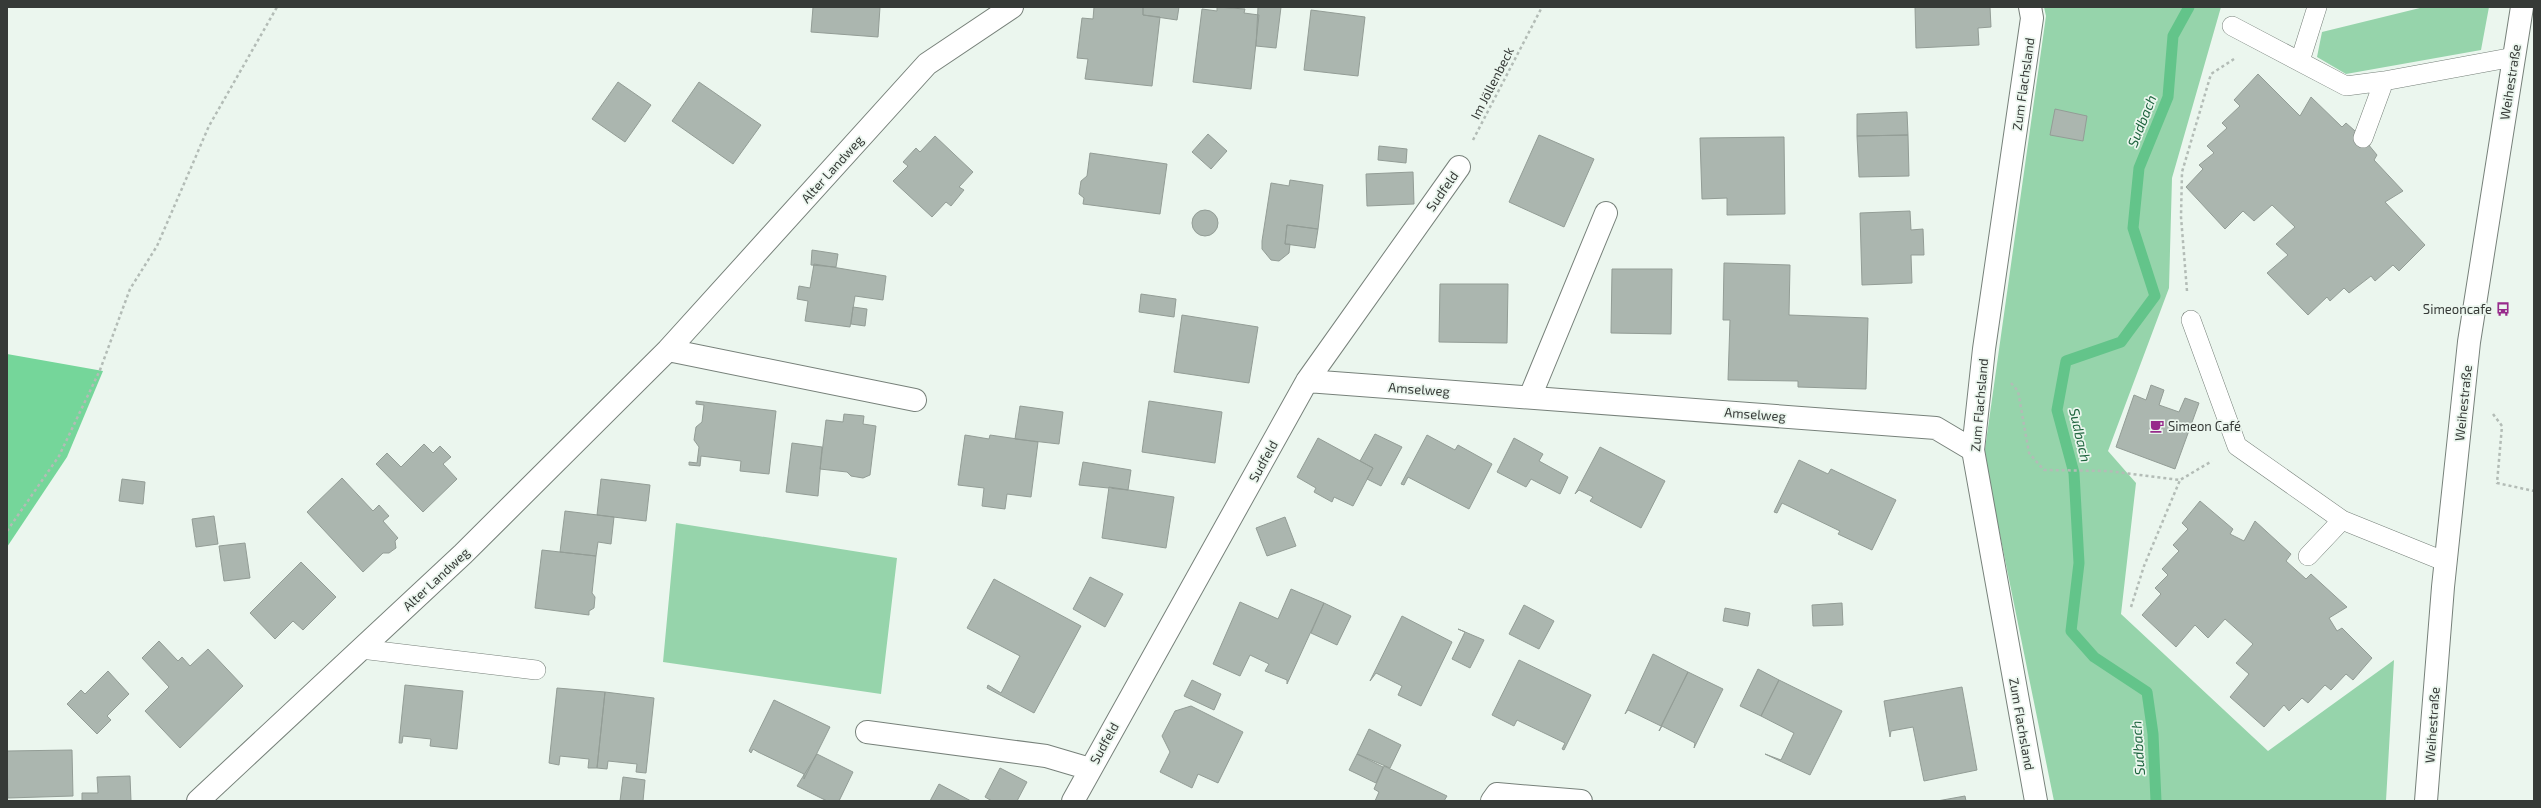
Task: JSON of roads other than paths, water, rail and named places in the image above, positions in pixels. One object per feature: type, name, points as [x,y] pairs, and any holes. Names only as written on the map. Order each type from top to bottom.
[{"type":"street","name":"Alter Landweg","points":[[204,798],[463,554],[668,350],[927,64],[1012,7]]},
{"type":"street","name":"Zum Flachsland","points":[[2030,7],[2032,18],[1984,349],[1973,450],[2036,801]]},
{"type":"street","name":"Weihestraße","points":[[2426,801],[2446,562],[2473,312],[2522,7]]},
{"type":"street","name":"Sudfeld","points":[[1073,801],[1307,381],[1459,167]]},
{"type":"street","points":[[1530,397],[1606,213]]},
{"type":"street","points":[[668,350],[915,400]]},
{"type":"street","name":"Amselweg","points":[[1307,381],[1936,428],[1973,450]]},
{"type":"street","name":"Sudfeld","points":[[867,732],[1046,756],[1090,769]]},
{"type":"street","points":[[1492,801],[1497,794],[1581,801]]},
{"type":"lane","points":[[2300,61],[2317,7]]},
{"type":"lane","points":[[2232,26],[2346,86],[2384,81],[2514,57]]},
{"type":"lane","points":[[2363,138],[2384,81]]},
{"type":"lane","points":[[2191,320],[2237,446],[2342,520],[2446,562]]},
{"type":"lane","points":[[2308,556],[2342,520]]},
{"type":"lane","points":[[361,649],[536,670]]},
{"type":"waterway","name":"Sudbach","points":[[2156,801],[2153,734],[2147,692],[2094,657],[2071,631],[2079,563],[2074,473],[2057,410],[2066,361],[2121,342],[2155,296],[2133,228],[2139,168],[2168,97],[2173,36],[2189,7]]},
{"type":"place","name":"Simeoncafe","points":[[2503,309]]},
{"type":"place","name":"Simeon Café","points":[[2157,426]]}]
